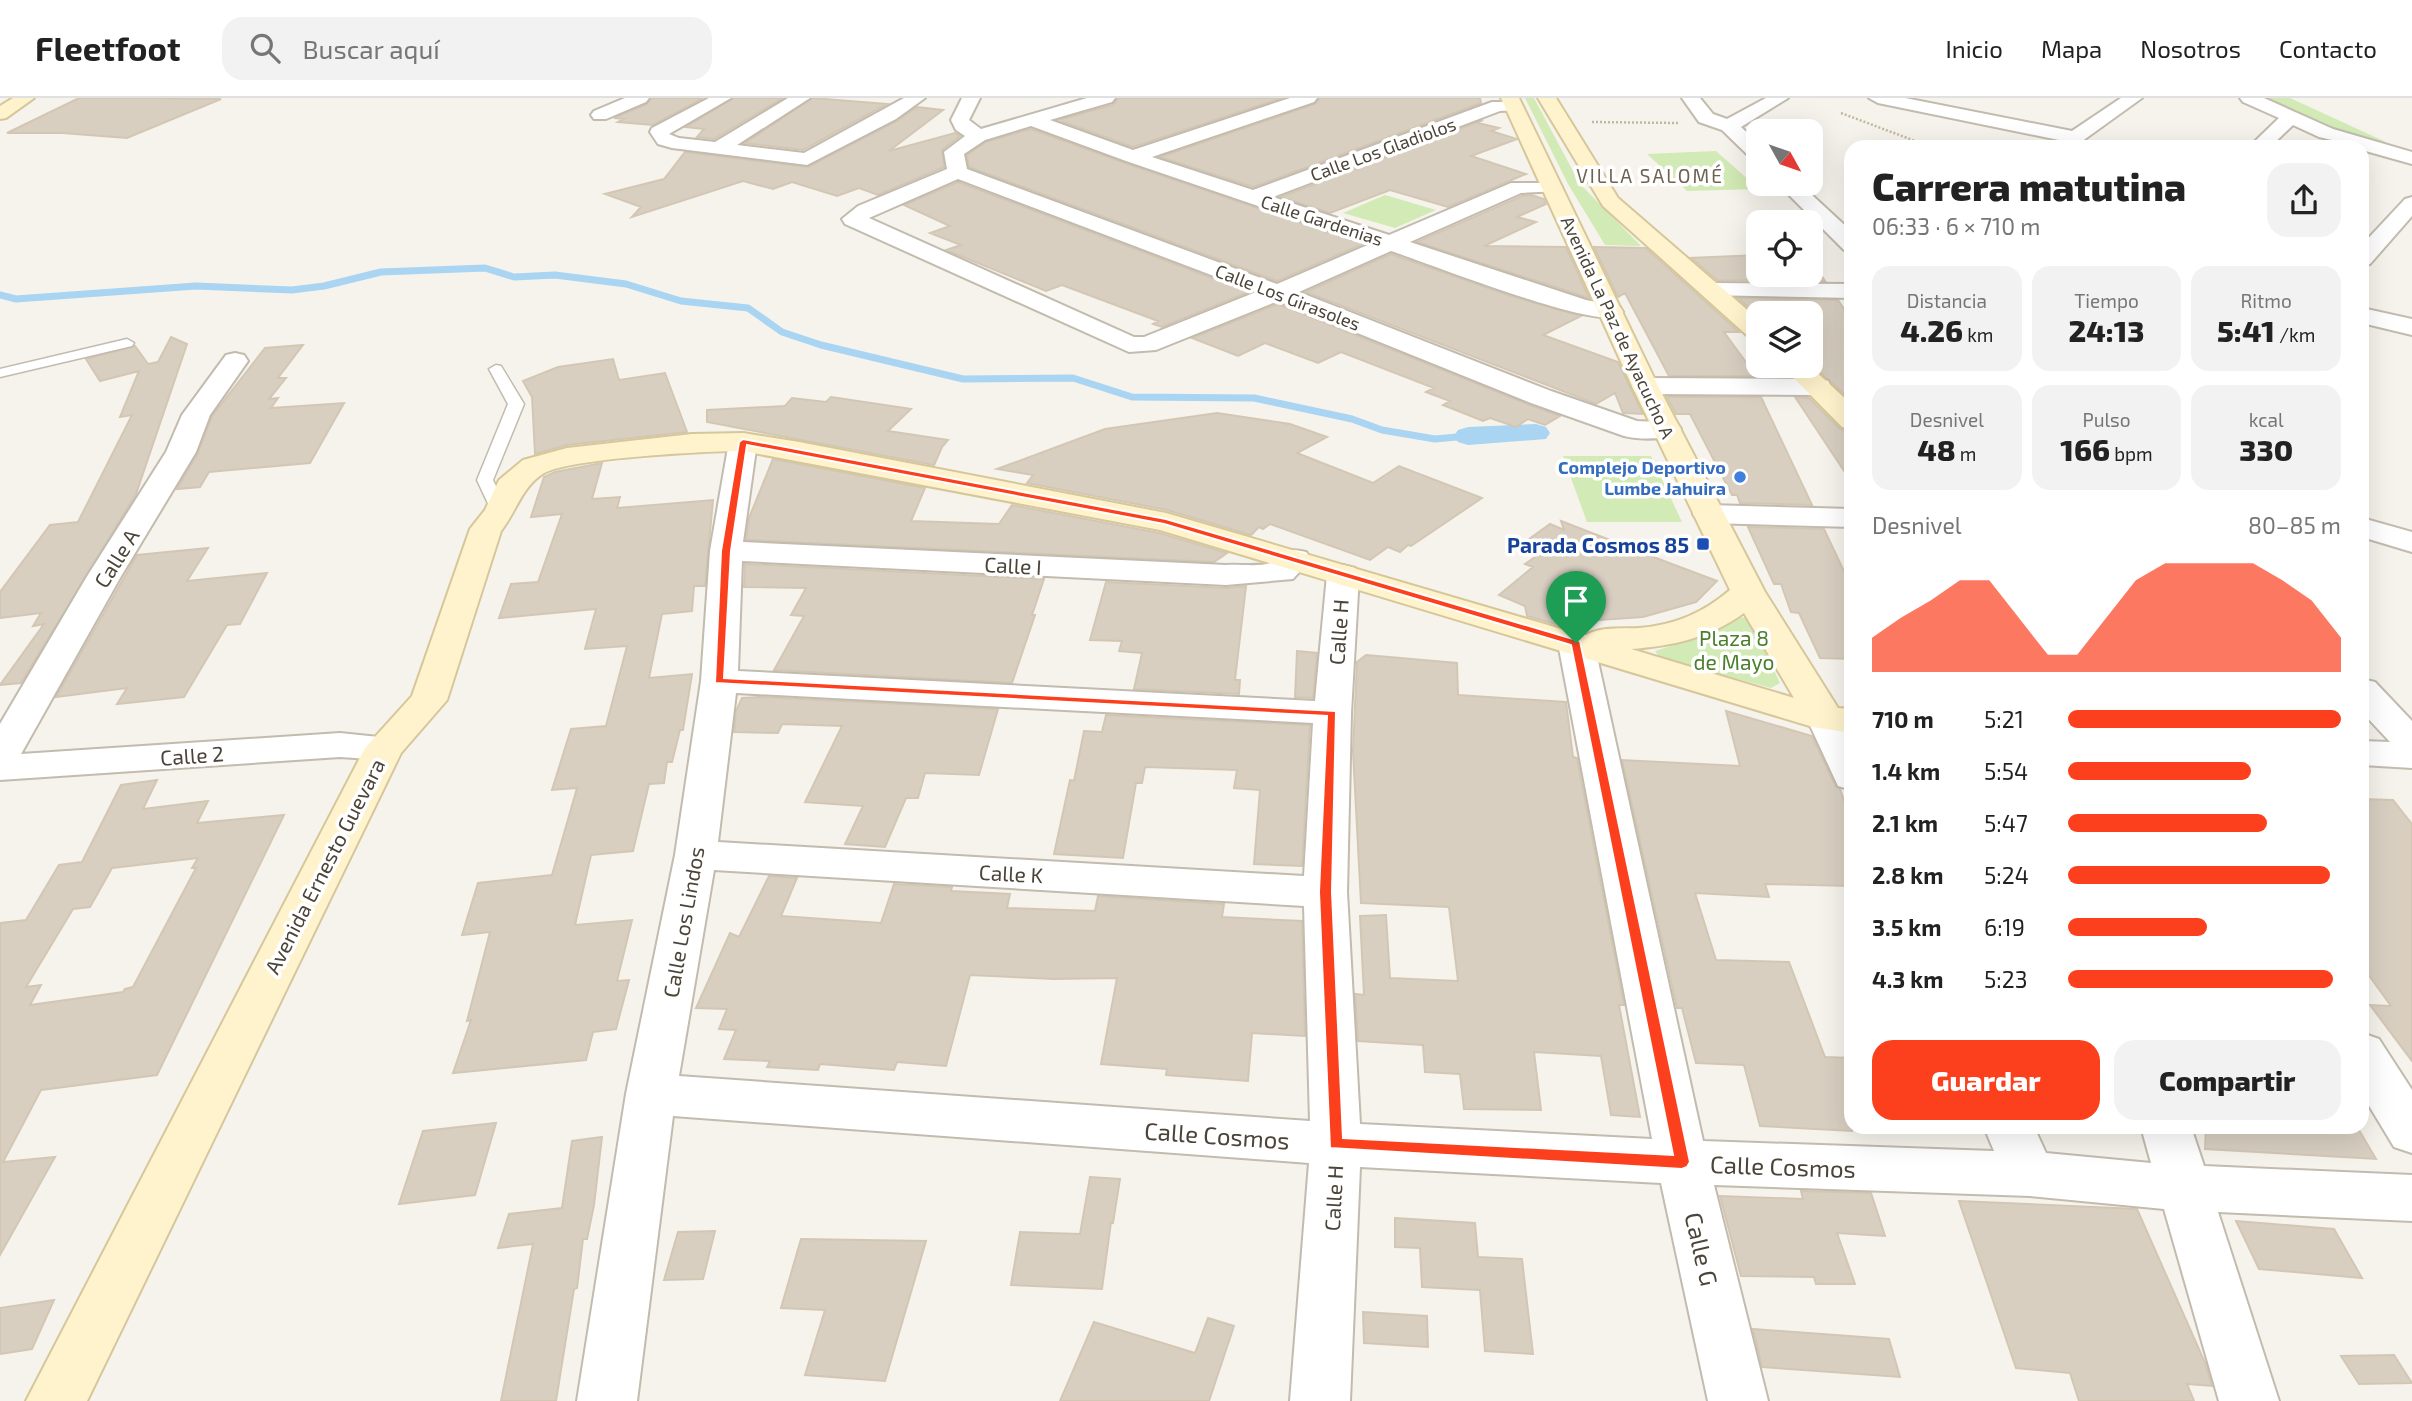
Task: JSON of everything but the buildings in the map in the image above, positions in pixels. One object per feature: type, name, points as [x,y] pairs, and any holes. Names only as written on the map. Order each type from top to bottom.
[{"type":"main road","points":[[0,114],[24,98]]},
{"type":"main road","points":[[1547,98],[1610,201],[1746,321]]},
{"type":"main road","name":"Avenida La Paz de Ayacucho A","points":[[1511,102],[1646,386],[1748,592],[1839,720]]},
{"type":"main road","points":[[1808,378],[1844,413]]},
{"type":"main road","name":"Avenida Ernesto Guevara","points":[[56,1401],[384,748],[429,701],[486,529],[500,512],[510,486],[533,466],[567,457],[651,445],[743,442],[1166,522],[1839,720]]},
{"type":"main road","points":[[1576,643],[1672,636],[1719,616],[1748,592]]},
{"type":"street","points":[[600,115],[640,98]]},
{"type":"street","points":[[722,98],[659,132],[665,142],[807,159],[890,115],[916,98]]},
{"type":"street","points":[[719,148],[801,98]]},
{"type":"street","points":[[971,98],[960,120],[963,126],[978,136]]},
{"type":"street","points":[[1133,157],[1308,98]]},
{"type":"street","points":[[1691,98],[1706,118],[1729,126],[1746,142]]},
{"type":"street","points":[[1729,126],[1779,98]]},
{"type":"street","points":[[1878,98],[2060,140]]},
{"type":"street","points":[[1930,108],[1948,98]]},
{"type":"street","points":[[2071,140],[2133,98]]},
{"type":"street","points":[[2249,98],[2290,118],[2348,140]]},
{"type":"street","points":[[1101,99],[978,136],[954,152],[958,172],[853,219],[1129,344],[1147,345],[1278,292],[1518,187],[1552,187]]},
{"type":"street","name":"Calle Los Gladiolos","points":[[1254,197],[1511,102]]},
{"type":"street","points":[[2338,116],[2412,150]]},
{"type":"street","points":[[2266,140],[2290,118]]},
{"type":"street","name":"Calle Gardenias","points":[[1035,121],[1133,157],[1582,307],[1611,312]]},
{"type":"street","points":[[2369,147],[2412,158]]},
{"type":"street","name":"Calle Los Girasoles","points":[[958,172],[1278,292],[1541,397],[1634,430],[1667,429]]},
{"type":"street","points":[[1801,196],[1844,237]]},
{"type":"street","points":[[2369,251],[2412,204]]},
{"type":"street","points":[[1712,290],[1844,295]]},
{"type":"street","points":[[2369,317],[2412,327]]},
{"type":"street","name":"Calle A","points":[[0,757],[103,578],[181,452],[196,415],[235,361]]},
{"type":"street","points":[[1646,386],[1818,387]]},
{"type":"street","name":"Calle Los Lindos","points":[[607,1401],[651,1094],[696,855],[719,681],[726,551],[743,442]]},
{"type":"street","points":[[1709,514],[1844,518]]},
{"type":"street","points":[[2369,529],[2412,542]]},
{"type":"street","name":"Calle I","points":[[726,551],[1226,575],[1281,572],[1295,559]]},
{"type":"street","name":"Calle H","points":[[1320,1401],[1336,1144],[1325,892],[1332,713],[1343,575]]},
{"type":"street","name":"Calle G","points":[[1576,643],[1682,1162],[1738,1401]]},
{"type":"street","points":[[719,681],[1332,713]]},
{"type":"street","points":[[2369,697],[2412,743]]},
{"type":"street","name":"Avenida La Paz de Ayacucho A","points":[[1839,720],[1844,742]]},
{"type":"street","name":"Calle 2","points":[[0,768],[340,745],[384,748]]},
{"type":"street","points":[[2369,753],[2412,756]]},
{"type":"street","name":"Calle K","points":[[696,855],[1325,892]]},
{"type":"street","points":[[2369,1063],[2412,1132]]},
{"type":"street","name":"Calle Cosmos","points":[[651,1094],[1336,1144],[1682,1162],[2030,1174],[2185,1188],[2412,1198]]},
{"type":"street","points":[[2012,1134],[2030,1174]]},
{"type":"street","points":[[2168,1134],[2249,1401]]},
{"type":"lane","points":[[0,373],[127,343]]},
{"type":"lane","points":[[496,369],[516,404],[485,480],[500,512]]},
{"type":"path","points":[[1841,113],[1915,140]]},
{"type":"path","points":[[1592,122],[1685,123],[1706,118]]},
{"type":"green space","points":[[1525,98],[1534,98],[1580,184],[1641,246],[1605,245],[1568,184]]},
{"type":"green space","points":[[2260,98],[2290,98],[2412,154],[2369,140],[2311,123]]},
{"type":"green space","points":[[1716,151],[1746,178],[1746,189],[1687,191],[1647,154]]},
{"type":"green space","points":[[1385,195],[1436,210],[1395,228],[1343,213]]},
{"type":"green space","points":[[1563,456],[1651,456],[1682,522],[1587,522]]},
{"type":"green space","name":"Plaza 8 de Mayo","points":[[1737,616],[1749,619],[1780,683],[1771,688],[1660,658],[1655,651],[1703,636]]},
{"type":"waterway","points":[[0,295],[16,299],[196,286],[292,290],[324,286],[381,272],[485,268],[514,277],[555,275],[626,284],[681,301],[748,308],[782,332],[821,345],[963,379],[1073,378],[1132,397],[1254,398],[1352,419],[1382,430],[1435,439],[1468,436]]},
{"type":"waterway","points":[[1468,436],[1536,433]]},
{"type":"place","name":"Complejo Deportivo Lumbe Jahuira","points":[[1740,477]]},
{"type":"place","name":"Parada Cosmos 85","points":[[1703,544]]},
{"type":"district","name":"VILLA SALOMÉ","points":[[1650,175]]},
{"type":"route","points":[[743,442],[1166,522],[1576,643],[1682,1162],[1336,1144],[1325,892],[1332,713],[719,681],[726,551],[743,442]]}]
